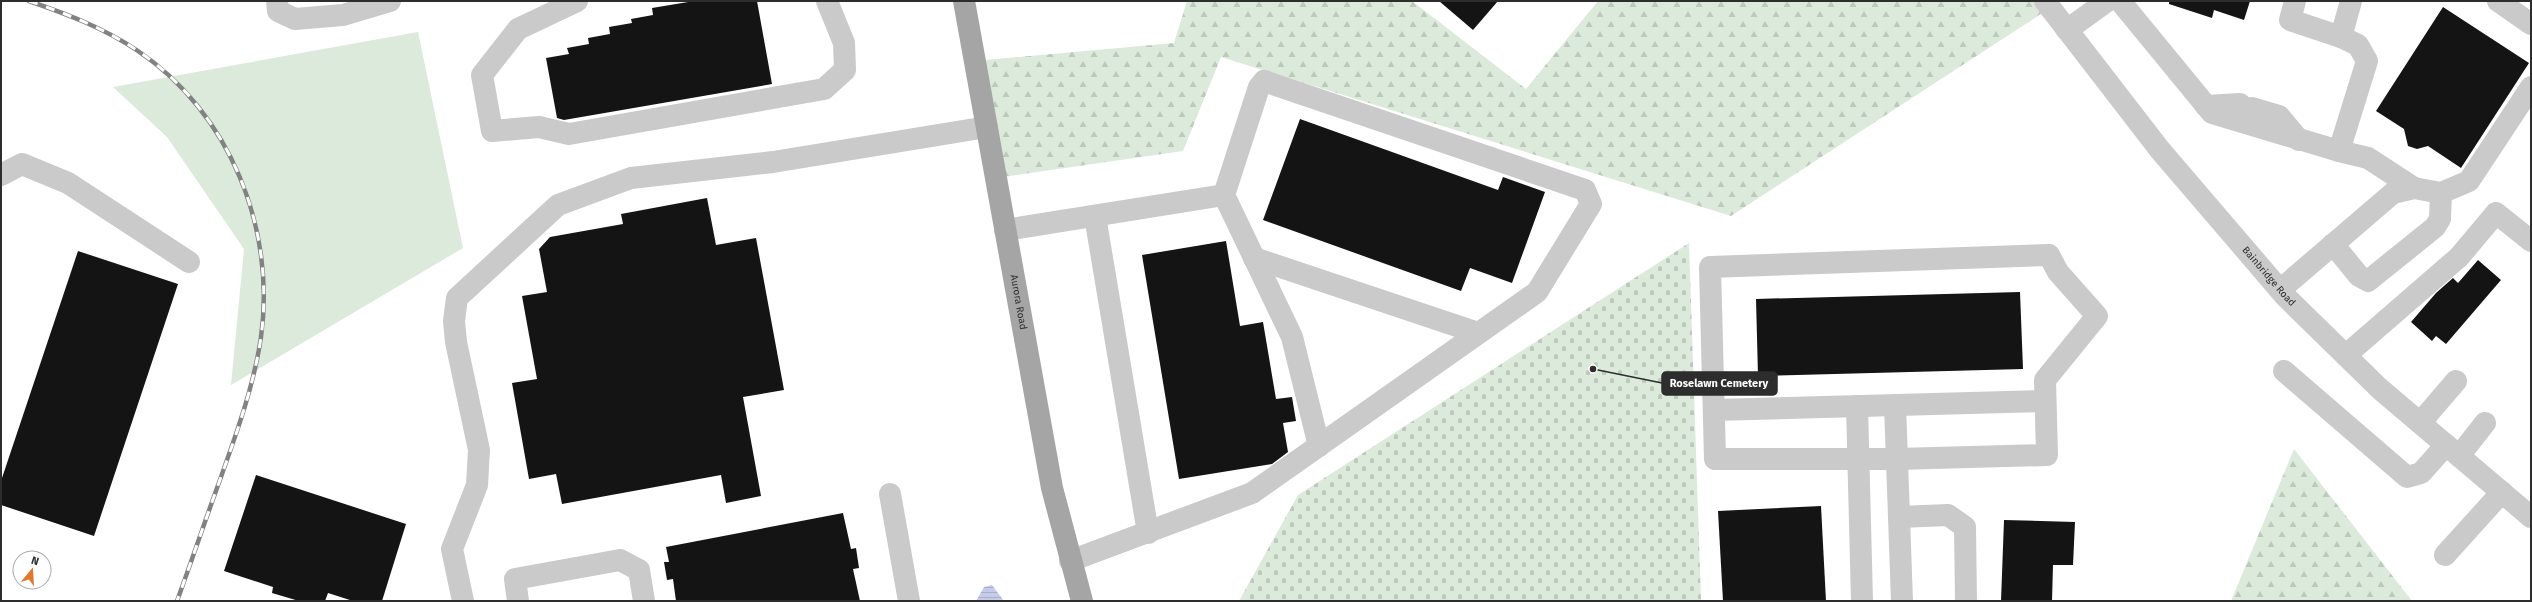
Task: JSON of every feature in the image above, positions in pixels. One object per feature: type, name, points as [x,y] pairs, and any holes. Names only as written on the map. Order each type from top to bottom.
[{"type":"main road","name":"Aurora Road","points":[[964,1],[1052,488],[1070,561],[1082,601]]},
{"type":"street","points":[[277,1],[278,11],[295,19],[343,15],[390,1]]},
{"type":"street","points":[[577,1],[518,29],[482,75],[492,131],[539,127],[569,134],[824,89],[845,70],[844,43],[828,1]]},
{"type":"street","name":"Bainbridge Road","points":[[2044,1],[2160,150],[2280,290],[2346,355],[2420,423],[2531,517]]},
{"type":"street","points":[[2067,30],[2106,1]]},
{"type":"street","points":[[2120,1],[2212,113],[2299,140],[2368,158],[2414,188],[2441,193],[2468,181],[2531,87]]},
{"type":"street","points":[[2295,1],[2290,20],[2341,37],[2358,45],[2367,61],[2339,151]]},
{"type":"street","points":[[2341,37],[2351,1]]},
{"type":"street","points":[[2498,1],[2531,24]]},
{"type":"street","points":[[1070,561],[1252,493],[1319,446],[1478,333],[1537,292],[1591,204],[1585,190],[1264,81],[1259,88],[1224,195],[1292,337],[1319,446]]},
{"type":"street","points":[[2206,106],[2246,106],[2279,116],[2299,140]]},
{"type":"street","points":[[463,601],[452,549],[477,485],[479,450],[456,342],[454,321],[457,298],[558,205],[631,178],[773,162],[987,127]]},
{"type":"street","points":[[1,174],[22,164],[68,183],[189,262]]},
{"type":"street","points":[[2280,290],[2393,193],[2414,188]]},
{"type":"street","points":[[2333,244],[2359,276],[2368,281],[2435,227],[2440,219],[2441,193]]},
{"type":"street","points":[[1005,230],[1224,195]]},
{"type":"street","points":[[2346,355],[2459,257],[2496,213],[2531,241]]},
{"type":"street","points":[[1095,216],[1148,533]]},
{"type":"street","points":[[2049,254],[2058,272],[2097,316],[2044,380],[2045,401],[2047,455],[1897,459],[1715,459],[1710,267],[2049,254]]},
{"type":"street","points":[[1254,258],[1478,333]]},
{"type":"street","points":[[2284,370],[2407,477],[2421,473],[2453,450],[2485,423]]},
{"type":"street","points":[[2420,423],[2456,381]]},
{"type":"street","points":[[1714,410],[2045,401]]},
{"type":"street","points":[[1894,405],[1902,601]]},
{"type":"street","points":[[1857,406],[1862,601]]},
{"type":"street","points":[[2445,555],[2502,492]]},
{"type":"street","points":[[890,494],[909,601]]},
{"type":"street","points":[[1899,517],[1948,516],[1965,527],[1966,601]]},
{"type":"street","points":[[518,601],[514,579],[620,560],[639,570],[644,601]]},
{"type":"green space","points":[[1187,1],[1412,1],[1526,89],[1598,1],[2045,1],[2050,8],[1731,216],[1221,57],[1183,151],[996,178],[975,61],[1174,43]]},
{"type":"green space","points":[[418,32],[463,248],[231,385],[244,249],[167,137],[113,87]]},
{"type":"green space","points":[[1689,243],[1701,601],[1239,601],[1298,495]]},
{"type":"green space","points":[[2294,449],[2412,601],[2231,601]]},
{"type":"water","points":[[992,585],[1004,601],[976,601],[984,587]]},
{"type":"building","points":[[694,1],[757,1],[772,84],[564,120],[557,118],[546,58],[569,54],[567,48],[589,44],[588,38],[610,34],[609,27],[632,23],[631,19],[653,15],[652,8]]},
{"type":"building","points":[[1439,1],[1498,1],[1473,30]]},
{"type":"building","points":[[2169,1],[2250,1],[2244,20],[2214,10],[2212,18],[2169,4]]},
{"type":"building","points":[[2443,7],[2529,63],[2461,168],[2428,146],[2417,149],[2408,146],[2404,129],[2376,111]]},
{"type":"building","points":[[1300,119],[1498,190],[1503,177],[1545,192],[1512,283],[1470,268],[1461,291],[1263,220]]},
{"type":"building","points":[[707,198],[716,245],[756,238],[784,390],[743,397],[761,496],[726,503],[721,475],[562,504],[556,474],[529,479],[512,383],[537,379],[522,296],[547,292],[539,249],[550,237],[623,224],[621,214]]},
{"type":"building","points":[[1226,241],[1240,326],[1263,322],[1276,399],[1292,397],[1296,421],[1283,423],[1288,452],[1272,464],[1179,479],[1142,255]]},
{"type":"building","points":[[78,251],[178,284],[94,536],[1,505],[1,481]]},
{"type":"building","points":[[2478,260],[2501,280],[2446,344],[2436,336],[2432,341],[2411,322],[2436,293],[2453,278],[2458,283]]},
{"type":"building","points":[[2020,292],[2023,369],[1758,376],[1756,299]]},
{"type":"building","points":[[256,475],[406,524],[382,601],[353,601],[328,593],[325,601],[299,601],[272,593],[273,587],[224,571]]},
{"type":"building","points":[[1821,506],[1826,601],[1723,601],[1718,511]]},
{"type":"building","points":[[843,513],[851,549],[856,548],[859,568],[853,569],[860,601],[676,601],[673,579],[667,580],[664,562],[669,562],[666,547]]},
{"type":"building","points":[[2004,520],[2075,522],[2073,565],[2053,565],[2052,601],[2001,601]]},
{"type":"railway","points":[[29,1],[71,16],[112,35],[138,51],[170,77],[198,107],[221,140],[240,177],[253,215],[261,255],[264,296],[258,355],[239,426],[177,601]]},
{"type":"place","name":"Roselawn Cemetery","points":[[1593,369]]}]
